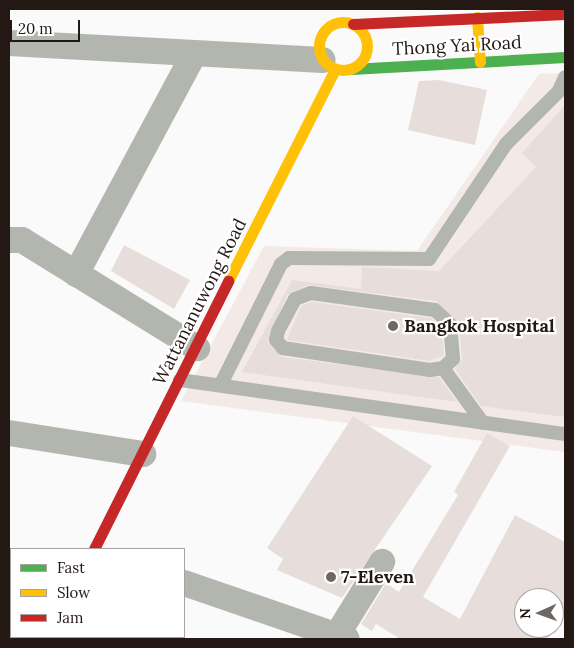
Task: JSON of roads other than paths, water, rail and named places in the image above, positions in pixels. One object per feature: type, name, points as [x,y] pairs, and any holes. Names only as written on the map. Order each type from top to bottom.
[{"type":"street","name":"Thong Yai Road","points":[[353,24],[477,16],[565,14]]},
{"type":"street","points":[[477,16],[480,62]]},
{"type":"street","points":[[9,43],[329,64],[351,69],[362,62],[367,44],[353,24],[339,22],[322,34],[319,47],[329,64]]},
{"type":"street","points":[[76,274],[194,54]]},
{"type":"street","name":"Thong Yai Road","points":[[351,69],[565,57]]},
{"type":"street","name":"Wattananuwong Road","points":[[95,548],[196,348],[329,64]]},
{"type":"street","points":[[9,240],[22,240],[196,348]]},
{"type":"street","points":[[9,433],[143,454]]},
{"type":"street","points":[[185,583],[342,637],[382,562]]},
{"type":"lane","points":[[221,384],[281,264],[289,258],[429,259],[506,144],[562,91],[565,76]]},
{"type":"lane","points":[[304,294],[435,310],[444,315],[453,335],[453,359],[443,368],[430,370],[292,351],[276,340],[278,331],[295,299],[304,294]]},
{"type":"lane","points":[[443,368],[483,423]]},
{"type":"lane","points":[[180,380],[221,384],[565,434]]},
{"type":"place","name":"Bangkok Hospital","points":[[393,326]]},
{"type":"place","name":"7-Eleven","points":[[331,577]]}]
